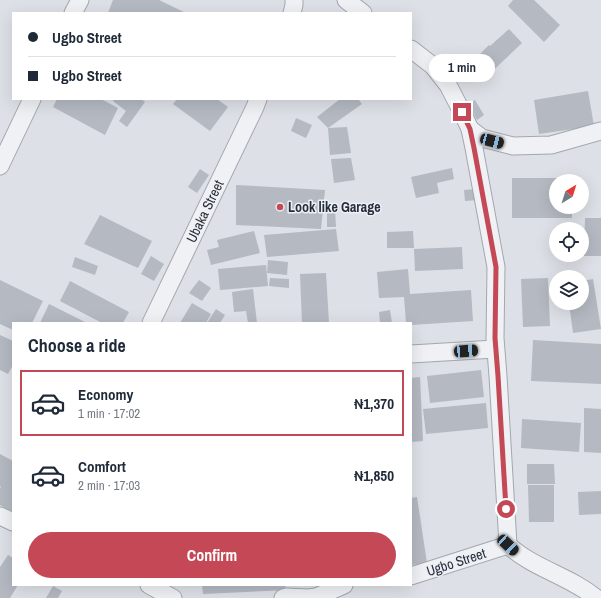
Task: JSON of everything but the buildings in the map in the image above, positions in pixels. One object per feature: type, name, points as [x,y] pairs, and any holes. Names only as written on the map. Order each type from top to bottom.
[{"type":"street","points":[[74,12],[80,0]]},
{"type":"street","points":[[292,12],[294,0]]},
{"type":"street","points":[[346,0],[362,12]]},
{"type":"street","points":[[412,50],[433,66],[448,84],[470,129],[474,148],[496,267],[495,349],[498,376],[508,545],[522,556],[570,581],[596,598]]},
{"type":"street","points":[[0,166],[32,100]]},
{"type":"street","name":"Ubaka Street","points":[[151,322],[258,100]]},
{"type":"street","points":[[470,129],[482,138],[514,146],[551,145],[601,131]]},
{"type":"street","points":[[412,354],[495,349]]},
{"type":"street","points":[[0,516],[12,522]]},
{"type":"street","name":"Ugbo Street","points":[[412,576],[508,545]]},
{"type":"street","points":[[145,598],[149,586]]},
{"type":"street","points":[[151,586],[173,598]]},
{"type":"street","points":[[283,598],[316,597],[342,586]]},
{"type":"place","name":"Look like Garage","points":[[280,207]]},
{"type":"route","points":[[462,112],[470,129],[496,267],[495,349],[506,509]]}]
